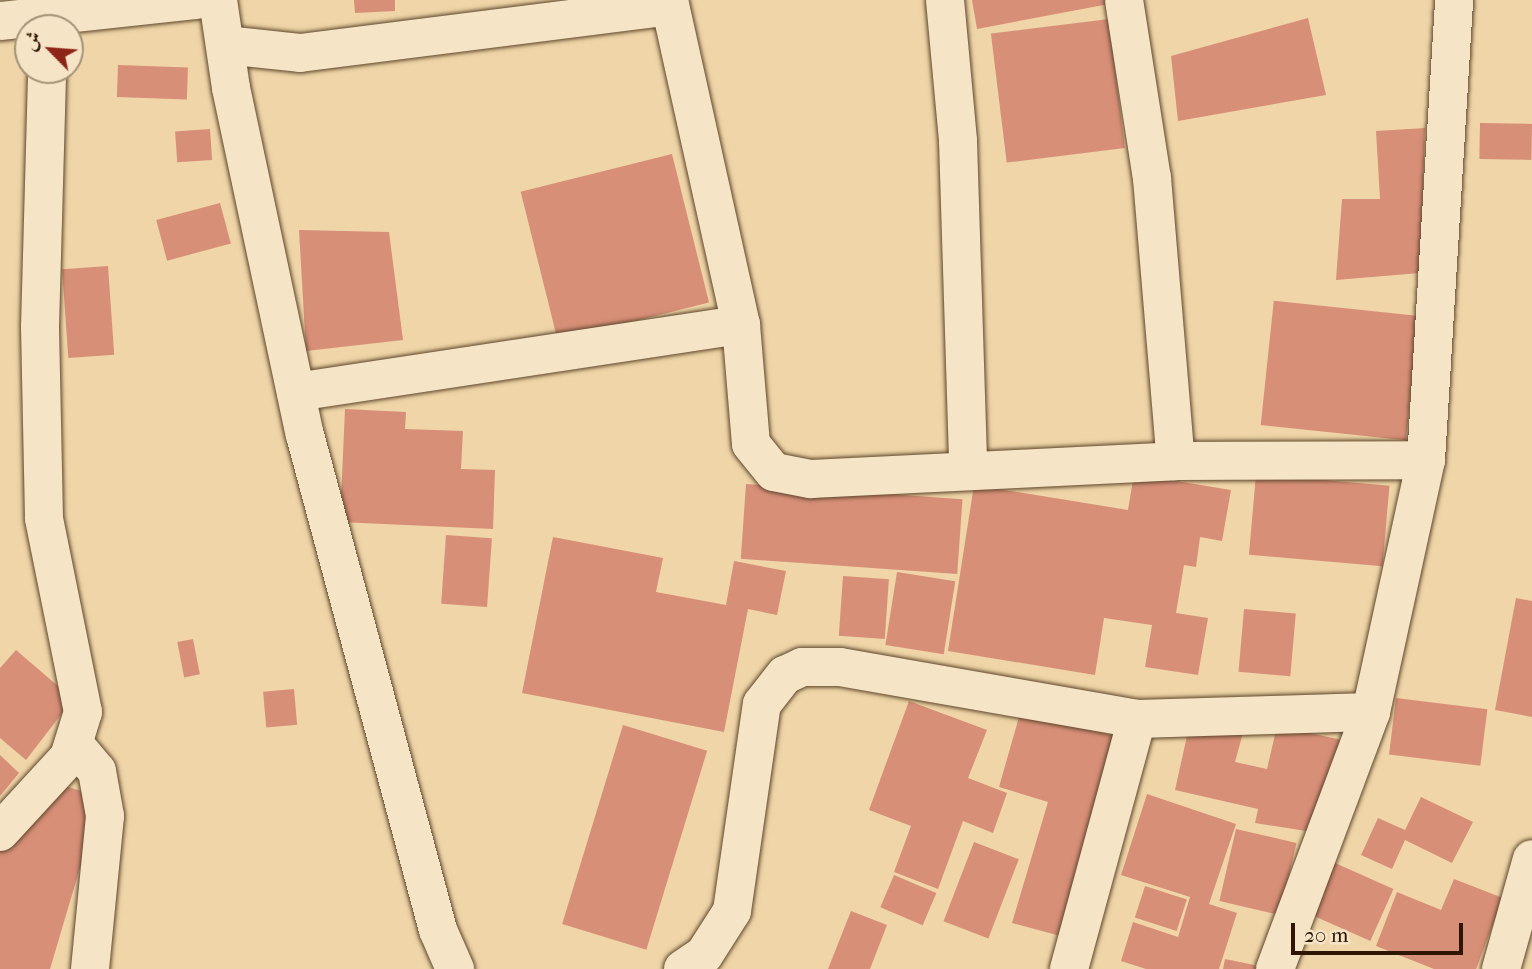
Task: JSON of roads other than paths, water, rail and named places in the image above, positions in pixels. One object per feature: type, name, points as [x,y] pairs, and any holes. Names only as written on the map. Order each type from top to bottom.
[{"type":"street","points":[[84,17],[197,0]]},
{"type":"street","points":[[218,0],[296,392],[434,916],[455,969]]},
{"type":"street","points":[[945,0],[958,141],[968,468]]},
{"type":"street","points":[[1125,0],[1152,178],[1176,461]]},
{"type":"street","points":[[1275,969],[1371,712],[1426,460],[1454,0]]},
{"type":"street","points":[[225,45],[300,53],[669,3],[741,326],[751,444],[775,472],[811,479],[968,468],[1176,461],[1426,460]]},
{"type":"street","points":[[0,832],[75,746],[82,700],[44,518],[40,327],[47,84]]},
{"type":"street","points":[[296,392],[741,326]]},
{"type":"street","points":[[683,969],[712,945],[732,911],[756,723],[766,696],[785,675],[821,664],[1137,719],[1371,712]]},
{"type":"street","points":[[1069,969],[1137,719]]},
{"type":"street","points":[[75,746],[97,771],[105,816],[90,969]]},
{"type":"street","points":[[1501,969],[1532,859]]}]
